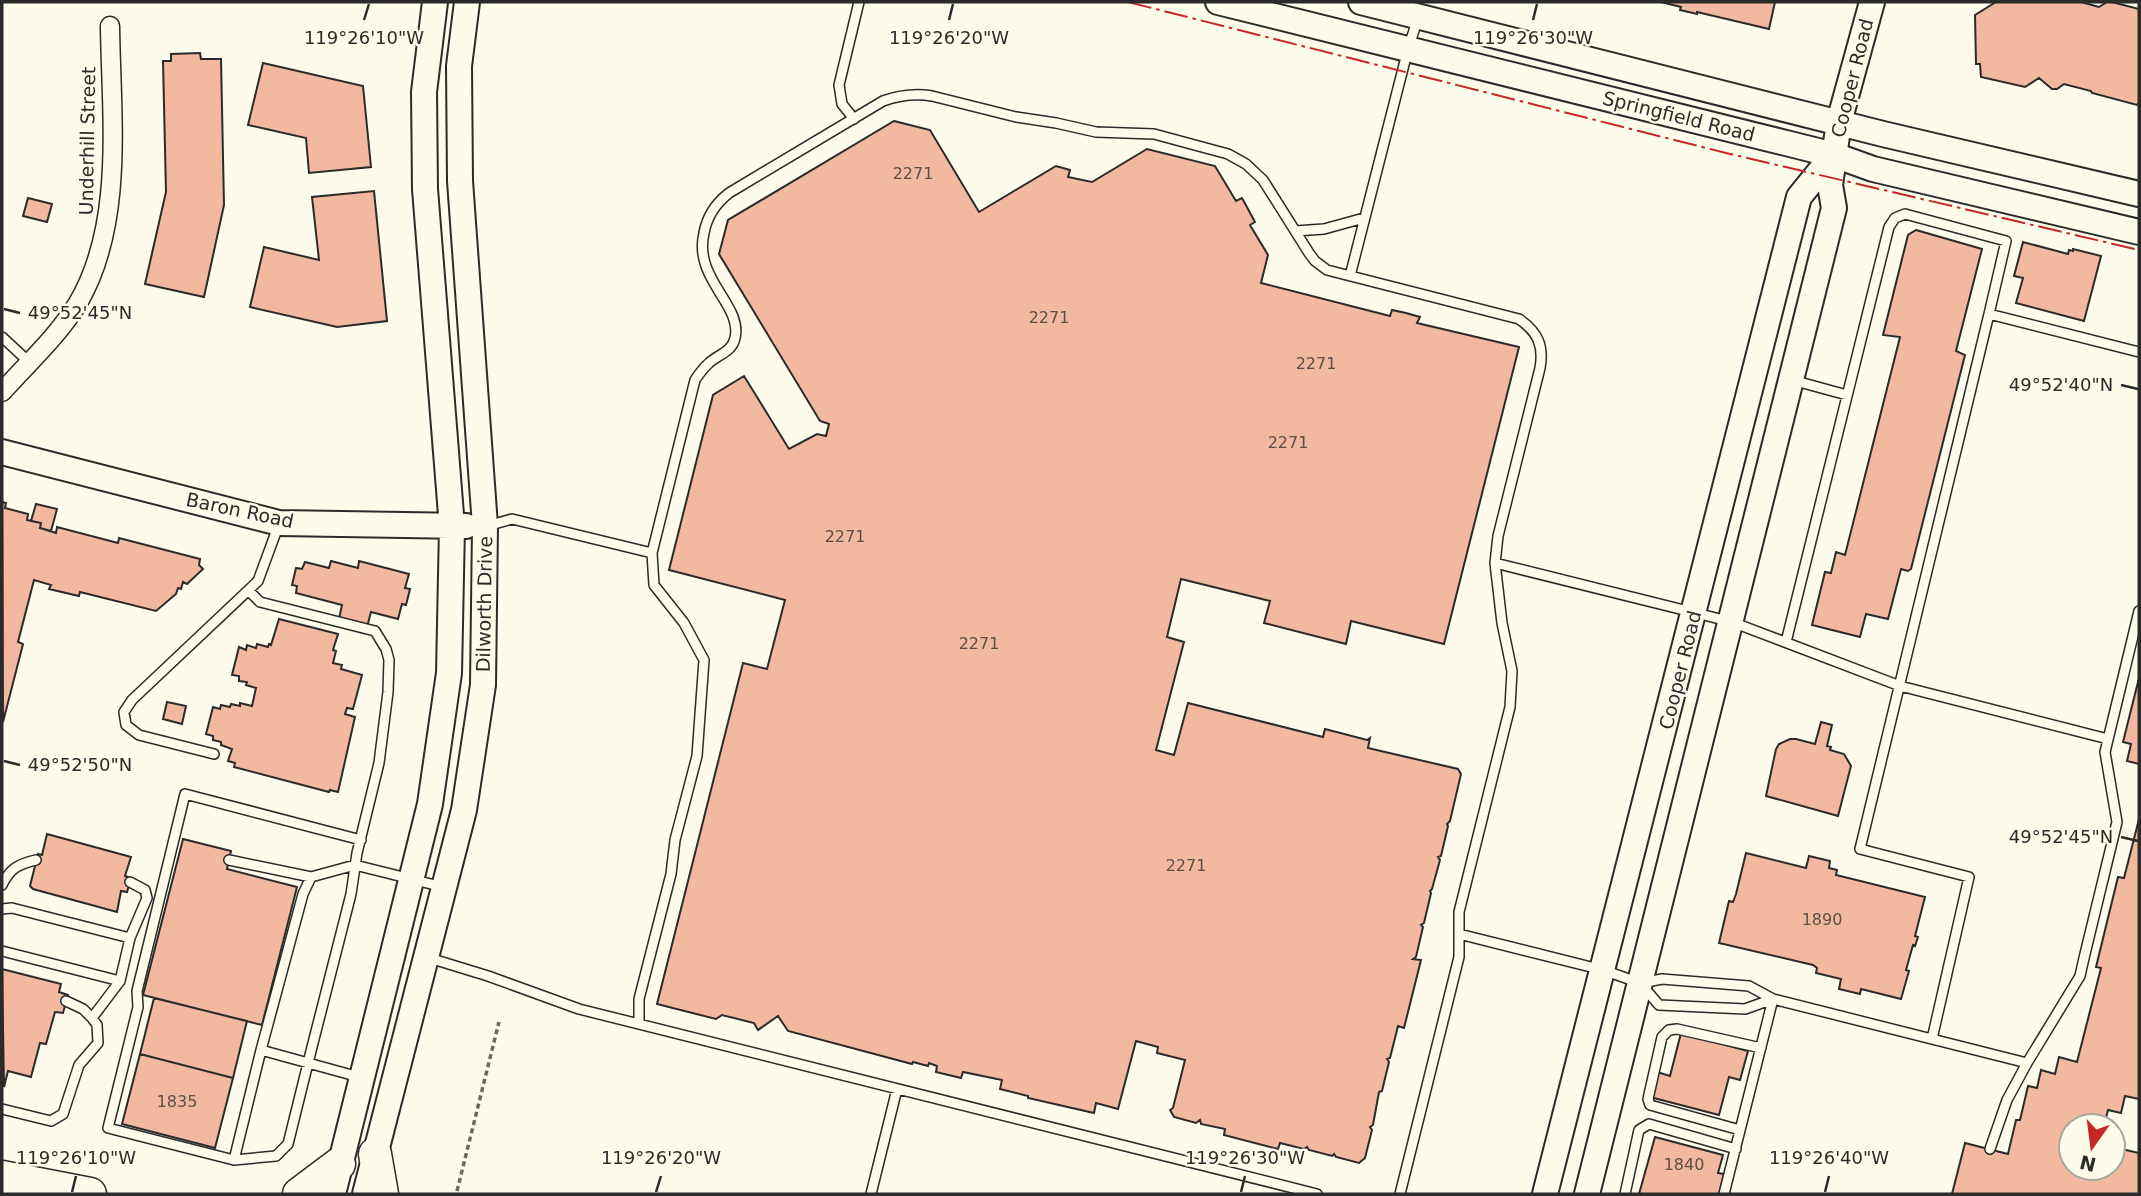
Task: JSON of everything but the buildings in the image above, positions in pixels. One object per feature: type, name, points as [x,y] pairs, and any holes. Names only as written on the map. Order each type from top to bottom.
[{"type":"highway","points":[[374,1154],[382,1194]]},
{"type":"highway","points":[[2,1177],[90,1194]]},
{"type":"highway","points":[[299,1194],[336,1179]]},
{"type":"main road","name":"Dilworth Drive","points":[[336,1179],[430,804],[449,673],[452,527],[425,189],[425,92],[435,2]]},
{"type":"main road","name":"Dilworth Drive","points":[[365,1194],[464,810],[483,685],[485,526],[460,181],[459,66],[467,2]]},
{"type":"main road","name":"Springfield Road","points":[[1218,2],[1833,155],[1873,169],[2139,232]]},
{"type":"main road","name":"Springfield Road","points":[[1360,2],[2139,194]]},
{"type":"main road","name":"Cooper Road","points":[[1587,1194],[1835,208],[1830,185],[1833,155],[1839,122],[1872,2]]},
{"type":"main road","name":"Cooper Road","points":[[1545,1194],[1799,197],[1833,155]]},
{"type":"main road","name":"Baron Road","points":[[2,452],[279,523],[485,526]]},
{"type":"street","name":"Underhill Street","points":[[2,392],[60,329],[78,303],[92,277],[105,236],[111,178],[110,26]]},
{"type":"lane","points":[[853,119],[842,104],[839,85],[859,2]]},
{"type":"lane","points":[[1350,276],[1408,49],[1419,17]]},
{"type":"lane","points":[[639,1024],[639,999],[671,874],[675,840],[697,756],[704,660],[684,623],[654,585],[652,553],[695,380],[708,364],[730,348],[736,335],[733,316],[704,266],[701,248],[707,218],[729,193],[896,96],[920,94],[1103,134],[1154,134],[1218,150],[1246,164],[1269,187],[1309,253],[1322,267],[1520,319],[1540,340],[1540,368],[1498,536],[1495,563],[1513,689],[1459,912],[1459,957],[1400,1194]]},
{"type":"lane","points":[[1786,642],[1889,227],[1895,218],[1905,214],[2006,240],[1860,849],[1969,877],[1932,1039]]},
{"type":"lane","points":[[1295,231],[1324,229],[1364,218]]},
{"type":"lane","points":[[1989,314],[2139,352]]},
{"type":"lane","points":[[2,337],[29,362]]},
{"type":"lane","points":[[1792,380],[1847,395]]},
{"type":"lane","points":[[485,526],[512,519],[652,553]]},
{"type":"lane","points":[[214,754],[139,735],[126,724],[124,712],[132,700],[258,581],[279,523]]},
{"type":"lane","points":[[1495,563],[1732,622],[1900,686],[2108,739]]},
{"type":"lane","points":[[249,591],[260,602],[375,631],[389,660],[388,692],[379,762],[361,840],[355,865],[351,894],[288,1144],[276,1156],[234,1160],[108,1129],[138,1007],[137,991],[185,794],[361,840]]},
{"type":"lane","points":[[1990,1149],[2007,1100],[2080,976],[2117,822],[2105,752],[2139,611]]},
{"type":"lane","points":[[2,885],[6,875],[18,864],[36,860]]},
{"type":"lane","points":[[229,860],[311,877],[355,865],[444,888]]},
{"type":"lane","points":[[234,1160],[303,894],[311,877]]},
{"type":"lane","points":[[92,1018],[120,981],[130,939],[147,898],[145,890],[130,882]]},
{"type":"lane","points":[[2,909],[12,908],[130,939]]},
{"type":"lane","points":[[1459,934],[1603,970],[1640,983],[1659,1004],[1745,1009],[1773,999]]},
{"type":"lane","points":[[2,951],[120,981]]},
{"type":"lane","points":[[425,957],[488,975],[579,1009],[1317,1194]]},
{"type":"lane","points":[[1640,983],[1662,979],[1749,986],[1773,999],[2027,1063]]},
{"type":"lane","points":[[1724,1194],[1773,999]]},
{"type":"lane","points":[[2,1109],[51,1121],[63,1114],[79,1065],[98,1043],[97,1025],[92,1018],[83,1009],[66,1001]]},
{"type":"lane","points":[[1740,1130],[1650,1105],[1648,1099],[1662,1037],[1669,1030],[1677,1029],[1761,1048]]},
{"type":"lane","points":[[261,1050],[362,1078]]},
{"type":"lane","points":[[871,1194],[897,1089]]},
{"type":"lane","points":[[1625,1194],[1639,1130],[1644,1126],[1649,1124],[1735,1149]]},
{"type":"path","points":[[457,1191],[499,1022]]},
{"type":"power","points":[[1128,2],[1726,153],[2139,250]]}]
